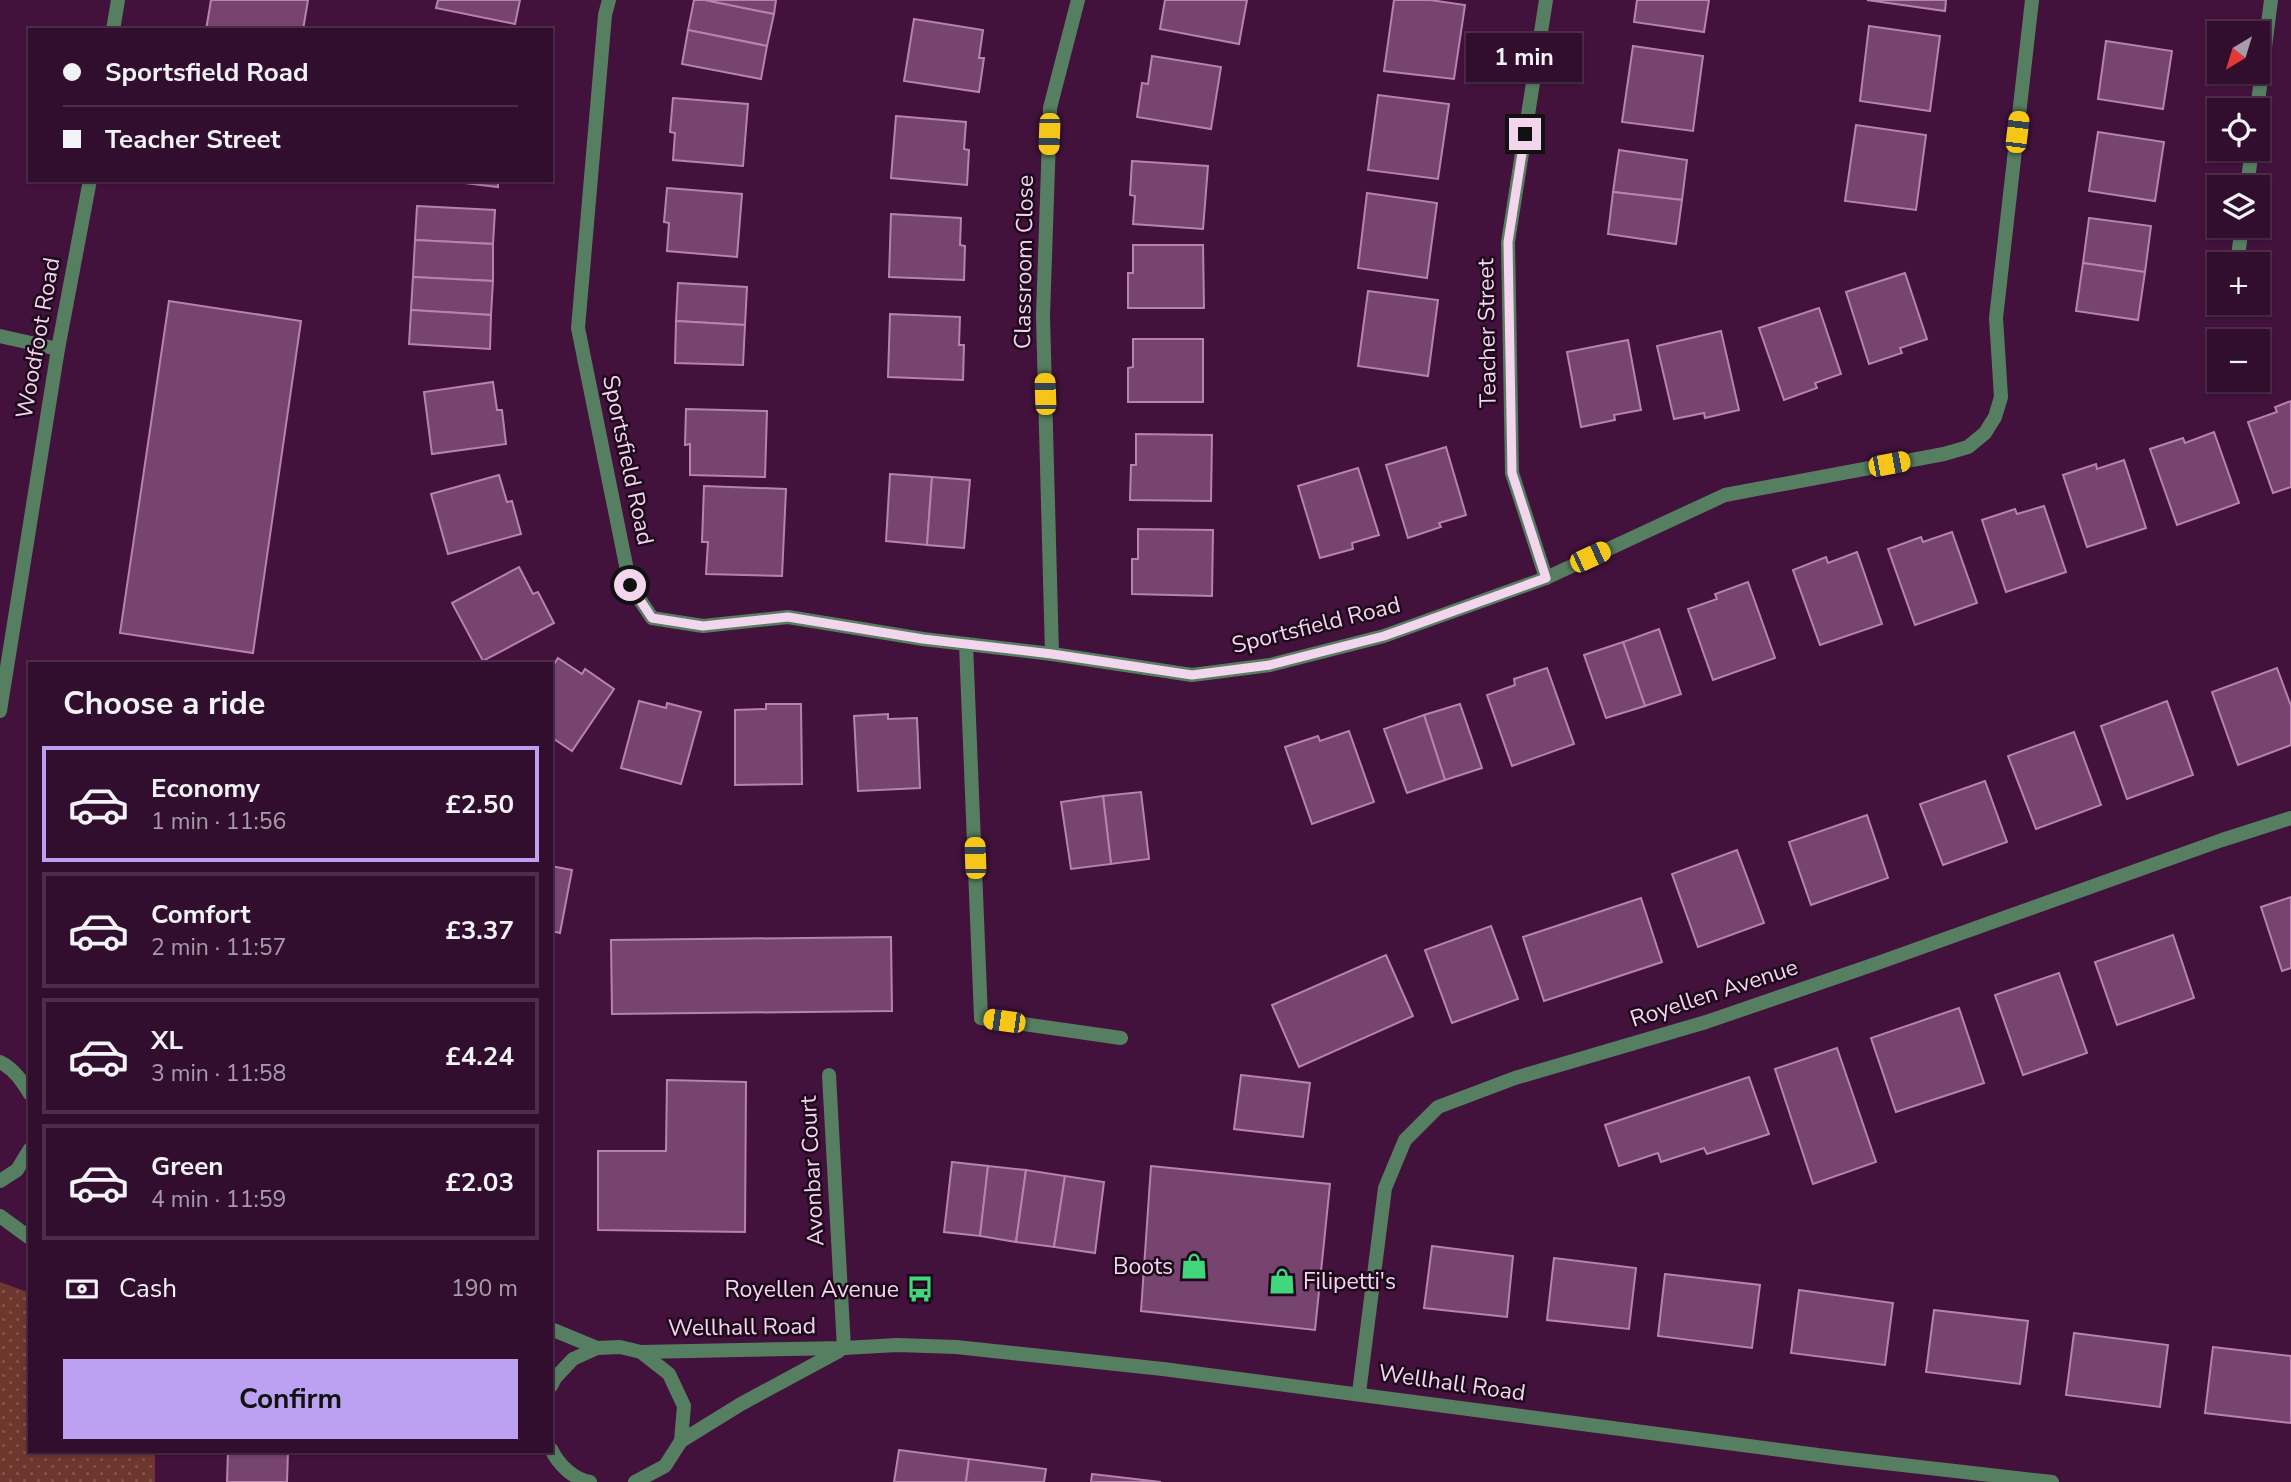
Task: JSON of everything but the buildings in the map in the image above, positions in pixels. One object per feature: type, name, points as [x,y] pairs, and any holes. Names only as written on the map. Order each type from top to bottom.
[{"type":"street","points":[[113,28],[118,0]]},
{"type":"street","name":"Sportsfield Road","points":[[609,0],[605,15],[578,328],[630,585],[652,618],[703,626],[788,617],[1192,675],[1270,665],[1384,636],[1546,578],[1725,495],[1944,454],[1968,447],[1985,433],[1995,417],[2001,397],[1996,318],[2032,0]]},
{"type":"street","name":"Classroom Close","points":[[1052,654],[1043,316],[1050,108],[1078,0]]},
{"type":"street","name":"Teacher Street","points":[[1546,0],[1508,242],[1512,473],[1546,578]]},
{"type":"street","points":[[2259,98],[2271,0]]},
{"type":"street","name":"Woodfoot Road","points":[[0,711],[58,349],[90,182]]},
{"type":"street","points":[[0,336],[58,349]]},
{"type":"street","points":[[966,644],[981,1018],[1121,1038]]},
{"type":"street","name":"Royellen Avenue","points":[[1359,1393],[1385,1188],[1405,1140],[1438,1107],[1515,1078],[1732,1013],[2291,818]]},
{"type":"street","points":[[0,1062],[26,1077]]},
{"type":"street","name":"Avonbar Court","points":[[829,1074],[844,1348]]},
{"type":"street","points":[[0,1181],[17,1170],[28,1152]]},
{"type":"street","points":[[0,1216],[28,1237]]},
{"type":"street","points":[[553,1330],[597,1348]]},
{"type":"street","name":"Wellhall Road","points":[[597,1348],[620,1347],[641,1352],[897,1345],[956,1347],[1359,1393],[1841,1458],[2052,1482]]},
{"type":"street","points":[[553,1382],[573,1359],[597,1348]]},
{"type":"street","name":"Wellhall Road","points":[[681,1441],[741,1404],[844,1348]]},
{"type":"street","points":[[641,1352],[669,1374],[684,1406],[681,1441],[665,1466],[660,1482]]},
{"type":"street","points":[[553,1453],[566,1470],[587,1482]]},
{"type":"street","points":[[635,1482],[665,1466]]},
{"type":"shaded area","points":[[0,1282],[28,1292],[28,1453],[155,1453],[155,1482],[0,1482]]},
{"type":"place","name":"Boots","points":[[1194,1266]]},
{"type":"place","name":"Filipetti's","points":[[1282,1281]]},
{"type":"place","name":"Royellen Avenue","points":[[920,1289]]},
{"type":"route","points":[[630,585],[652,618],[703,626],[788,617],[923,639],[1052,654],[1192,675],[1270,665],[1384,636],[1546,578],[1512,473],[1508,242],[1525,134]]}]
